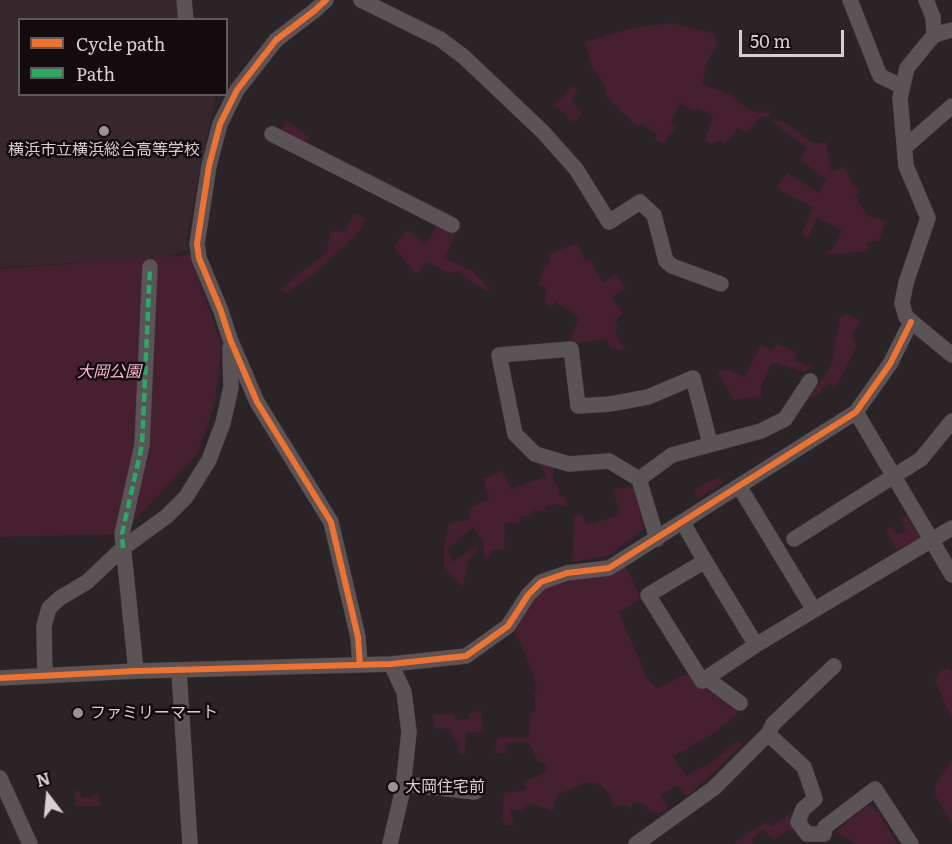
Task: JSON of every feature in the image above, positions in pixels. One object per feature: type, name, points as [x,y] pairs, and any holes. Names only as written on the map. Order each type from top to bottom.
[{"type":"street","points":[[184,0],[186,18]]},
{"type":"street","points":[[326,0],[276,40],[232,88],[209,166],[197,244],[199,258],[257,402],[331,522],[358,637],[360,665]]},
{"type":"street","points":[[361,0],[440,39],[464,57],[543,132],[576,169],[609,222],[640,202],[654,215],[666,261],[672,266],[721,284]]},
{"type":"street","points":[[850,0],[880,76],[901,86]]},
{"type":"street","points":[[926,0],[933,17],[934,35]]},
{"type":"street","points":[[952,30],[934,35],[908,68],[901,86],[900,98],[906,166],[928,218],[906,283],[902,303],[906,317],[952,356]]},
{"type":"street","points":[[905,147],[952,106]]},
{"type":"street","points":[[272,134],[452,225]]},
{"type":"street","points":[[136,671],[122,534],[141,445],[150,267]]},
{"type":"street","points":[[0,678],[136,671],[391,664],[466,656],[508,626],[528,595],[541,582],[567,573],[609,568],[856,412],[890,364],[911,322]]},
{"type":"street","points":[[45,676],[44,626],[49,608],[60,598],[87,582],[123,548],[167,516],[186,497],[210,460],[223,423],[231,387],[230,339]]},
{"type":"street","points":[[657,539],[639,479],[609,460],[568,464],[535,454],[515,434],[499,355],[572,349],[578,406],[610,404],[648,397],[693,378],[710,443]]},
{"type":"street","points":[[639,479],[672,455],[761,431],[785,418],[810,381]]},
{"type":"street","points":[[856,412],[952,575]]},
{"type":"street","points":[[794,539],[921,459],[952,421]]},
{"type":"street","points":[[739,486],[814,610]]},
{"type":"street","points":[[682,523],[756,645]]},
{"type":"street","points":[[705,561],[648,595],[702,681],[756,645],[952,528]]},
{"type":"street","points":[[390,844],[403,784],[409,732],[404,692],[391,664]]},
{"type":"street","points":[[636,844],[714,788],[768,734],[773,724],[834,666]]},
{"type":"street","points":[[179,671],[190,844]]},
{"type":"street","points":[[706,678],[740,703]]},
{"type":"street","points":[[768,734],[804,767],[815,799],[803,809],[798,822],[807,834],[821,839],[825,827],[874,789],[911,844]]},
{"type":"street","points":[[0,778],[30,844]]},
{"type":"street","points":[[403,784],[475,792]]},
{"type":"street","points":[[0,816],[16,812]]},
{"type":"shaded area","name":"横浜市立横浜総合高等学校","points":[[0,0],[178,0],[180,18],[18,18],[18,96],[215,96],[186,242],[189,250],[161,258],[0,267]]},
{"type":"green space","points":[[672,23],[715,34],[717,46],[708,60],[702,84],[731,95],[748,109],[759,113],[769,110],[770,116],[761,117],[746,133],[738,128],[725,144],[720,140],[711,144],[705,140],[713,115],[698,108],[694,111],[680,103],[671,123],[676,127],[663,144],[655,139],[657,135],[642,123],[638,127],[604,91],[606,88],[592,66],[585,42],[632,28]]},
{"type":"green space","points":[[573,85],[578,91],[571,100],[582,113],[570,122],[565,114],[553,105]]},
{"type":"green space","points":[[287,121],[310,138],[306,143],[278,133]]},
{"type":"green space","points":[[771,121],[783,121],[813,143],[826,142],[831,171],[845,167],[852,183],[860,191],[855,195],[867,216],[886,220],[879,241],[867,242],[867,251],[826,255],[835,246],[842,230],[817,218],[808,238],[802,234],[813,207],[786,194],[777,186],[788,173],[819,193],[826,179],[800,160],[807,148]]},
{"type":"green space","points":[[353,214],[366,218],[357,234],[317,271],[286,294],[281,289],[327,252],[330,232],[346,231]]},
{"type":"green space","points":[[438,223],[457,231],[445,258],[472,271],[490,289],[487,292],[459,272],[448,273],[428,262],[416,274],[394,247],[407,230],[426,244]]},
{"type":"green space","points":[[577,243],[586,261],[590,259],[603,283],[616,274],[625,288],[612,298],[623,314],[615,320],[618,328],[615,334],[625,350],[610,348],[607,339],[577,343],[571,338],[579,317],[556,302],[551,307],[544,302],[546,288],[538,285],[544,267],[549,262],[550,254]]},
{"type":"green space","name":"大岡公園","points":[[190,255],[222,345],[215,402],[198,453],[122,534],[0,537],[0,269]]},
{"type":"green space","points":[[847,314],[861,322],[852,333],[856,346],[851,358],[835,388],[830,383],[821,389],[822,393],[808,399],[831,366],[840,317]]},
{"type":"green space","points":[[776,343],[797,353],[795,361],[813,367],[803,372],[772,362],[761,387],[761,396],[734,400],[717,372],[729,370],[745,377],[761,344],[773,350]]},
{"type":"green space","points":[[542,461],[553,467],[554,485],[558,485],[560,496],[566,497],[567,506],[557,504],[546,506],[545,512],[533,510],[532,516],[521,516],[519,523],[505,523],[504,549],[491,551],[489,558],[483,555],[484,543],[473,527],[447,550],[453,562],[475,546],[478,550],[469,559],[463,587],[444,567],[444,547],[449,524],[470,519],[468,512],[473,506],[489,499],[483,479],[502,471],[511,489],[546,476],[539,463]]},
{"type":"green space","points":[[719,477],[723,484],[698,498],[694,489]]},
{"type":"green space","points":[[634,487],[644,529],[608,556],[572,562],[574,515],[582,515],[586,525],[620,515],[613,489]]},
{"type":"green space","points":[[907,515],[920,538],[897,550],[885,530],[891,526],[897,535],[906,530],[901,518]]},
{"type":"green space","points":[[625,565],[641,598],[619,612],[646,677],[657,688],[689,673],[701,685],[739,712],[714,733],[673,757],[686,775],[707,765],[739,741],[742,745],[687,797],[677,785],[661,795],[668,808],[659,813],[650,812],[645,804],[633,801],[632,809],[621,804],[614,808],[609,793],[599,784],[589,782],[558,794],[553,811],[531,804],[521,810],[510,810],[514,825],[505,825],[502,818],[504,793],[526,790],[524,783],[547,770],[544,763],[538,762],[529,742],[506,743],[506,753],[494,754],[498,738],[528,737],[531,712],[535,710],[534,691],[537,690],[533,675],[512,628],[543,586]]},
{"type":"green space","points":[[949,668],[952,673],[952,719],[935,681],[940,671]]},
{"type":"green space","points":[[481,711],[484,732],[466,733],[465,754],[458,754],[458,742],[454,740],[450,729],[434,728],[433,715],[454,714],[455,720],[469,719],[469,713]]},
{"type":"green space","points":[[952,760],[952,823],[935,795],[934,787]]},
{"type":"green space","points":[[75,791],[79,791],[82,799],[98,794],[100,806],[75,806]]},
{"type":"green space","points":[[866,806],[874,807],[898,844],[856,844],[836,832]]},
{"type":"green space","points":[[792,812],[790,822],[796,829],[793,833],[787,830],[774,840],[763,829],[752,839],[753,844],[733,844],[765,822],[771,827]]},
{"type":"marked path","points":[[123,548],[122,534],[142,445],[150,267]]},
{"type":"cycle path","points":[[326,0],[276,40],[237,90],[220,124],[209,166],[197,244],[199,258],[257,402],[331,522],[358,637],[360,665]]},
{"type":"cycle path","points":[[0,678],[136,671],[391,664],[466,656],[508,626],[528,595],[541,582],[567,573],[609,568],[856,412],[890,364],[911,322]]},
{"type":"place","name":"横浜市立横浜総合高等学校","points":[[104,131]]},
{"type":"place","name":"ファミリーマート","points":[[78,713]]},
{"type":"place","name":"大岡住宅前","points":[[393,787]]}]
